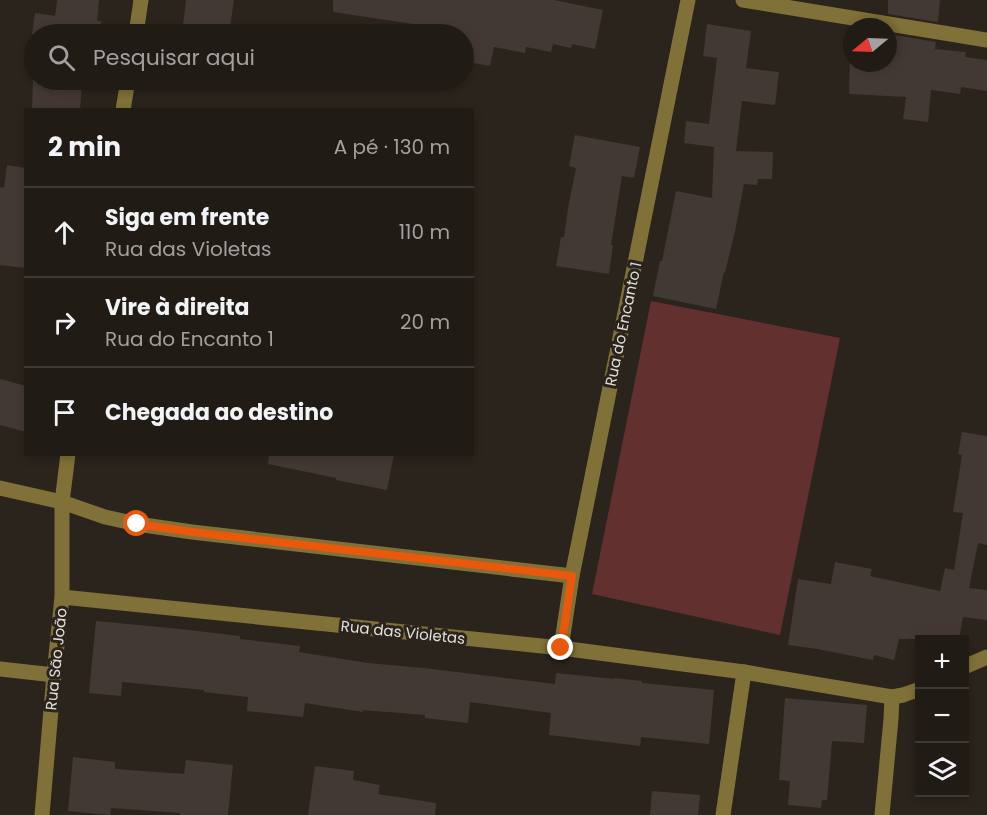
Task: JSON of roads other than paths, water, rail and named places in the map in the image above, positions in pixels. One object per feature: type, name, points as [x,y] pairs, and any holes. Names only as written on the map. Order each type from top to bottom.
[{"type":"street","points":[[137,24],[141,0]]},
{"type":"street","name":"Rua do Encanto 1","points":[[561,648],[572,576],[688,0]]},
{"type":"street","points":[[743,0],[987,40]]},
{"type":"street","points":[[123,108],[126,90]]},
{"type":"street","name":"Rua São João","points":[[42,815],[62,597],[63,502],[68,456]]},
{"type":"street","points":[[0,488],[63,502],[137,524],[572,576]]},
{"type":"street","name":"Rua das Violetas","points":[[62,597],[561,648],[744,672],[892,697]]},
{"type":"street","points":[[969,665],[987,657]]},
{"type":"street","points":[[0,669],[54,675]]},
{"type":"street","points":[[723,815],[744,672]]},
{"type":"street","points":[[882,815],[892,697],[915,691]]}]
